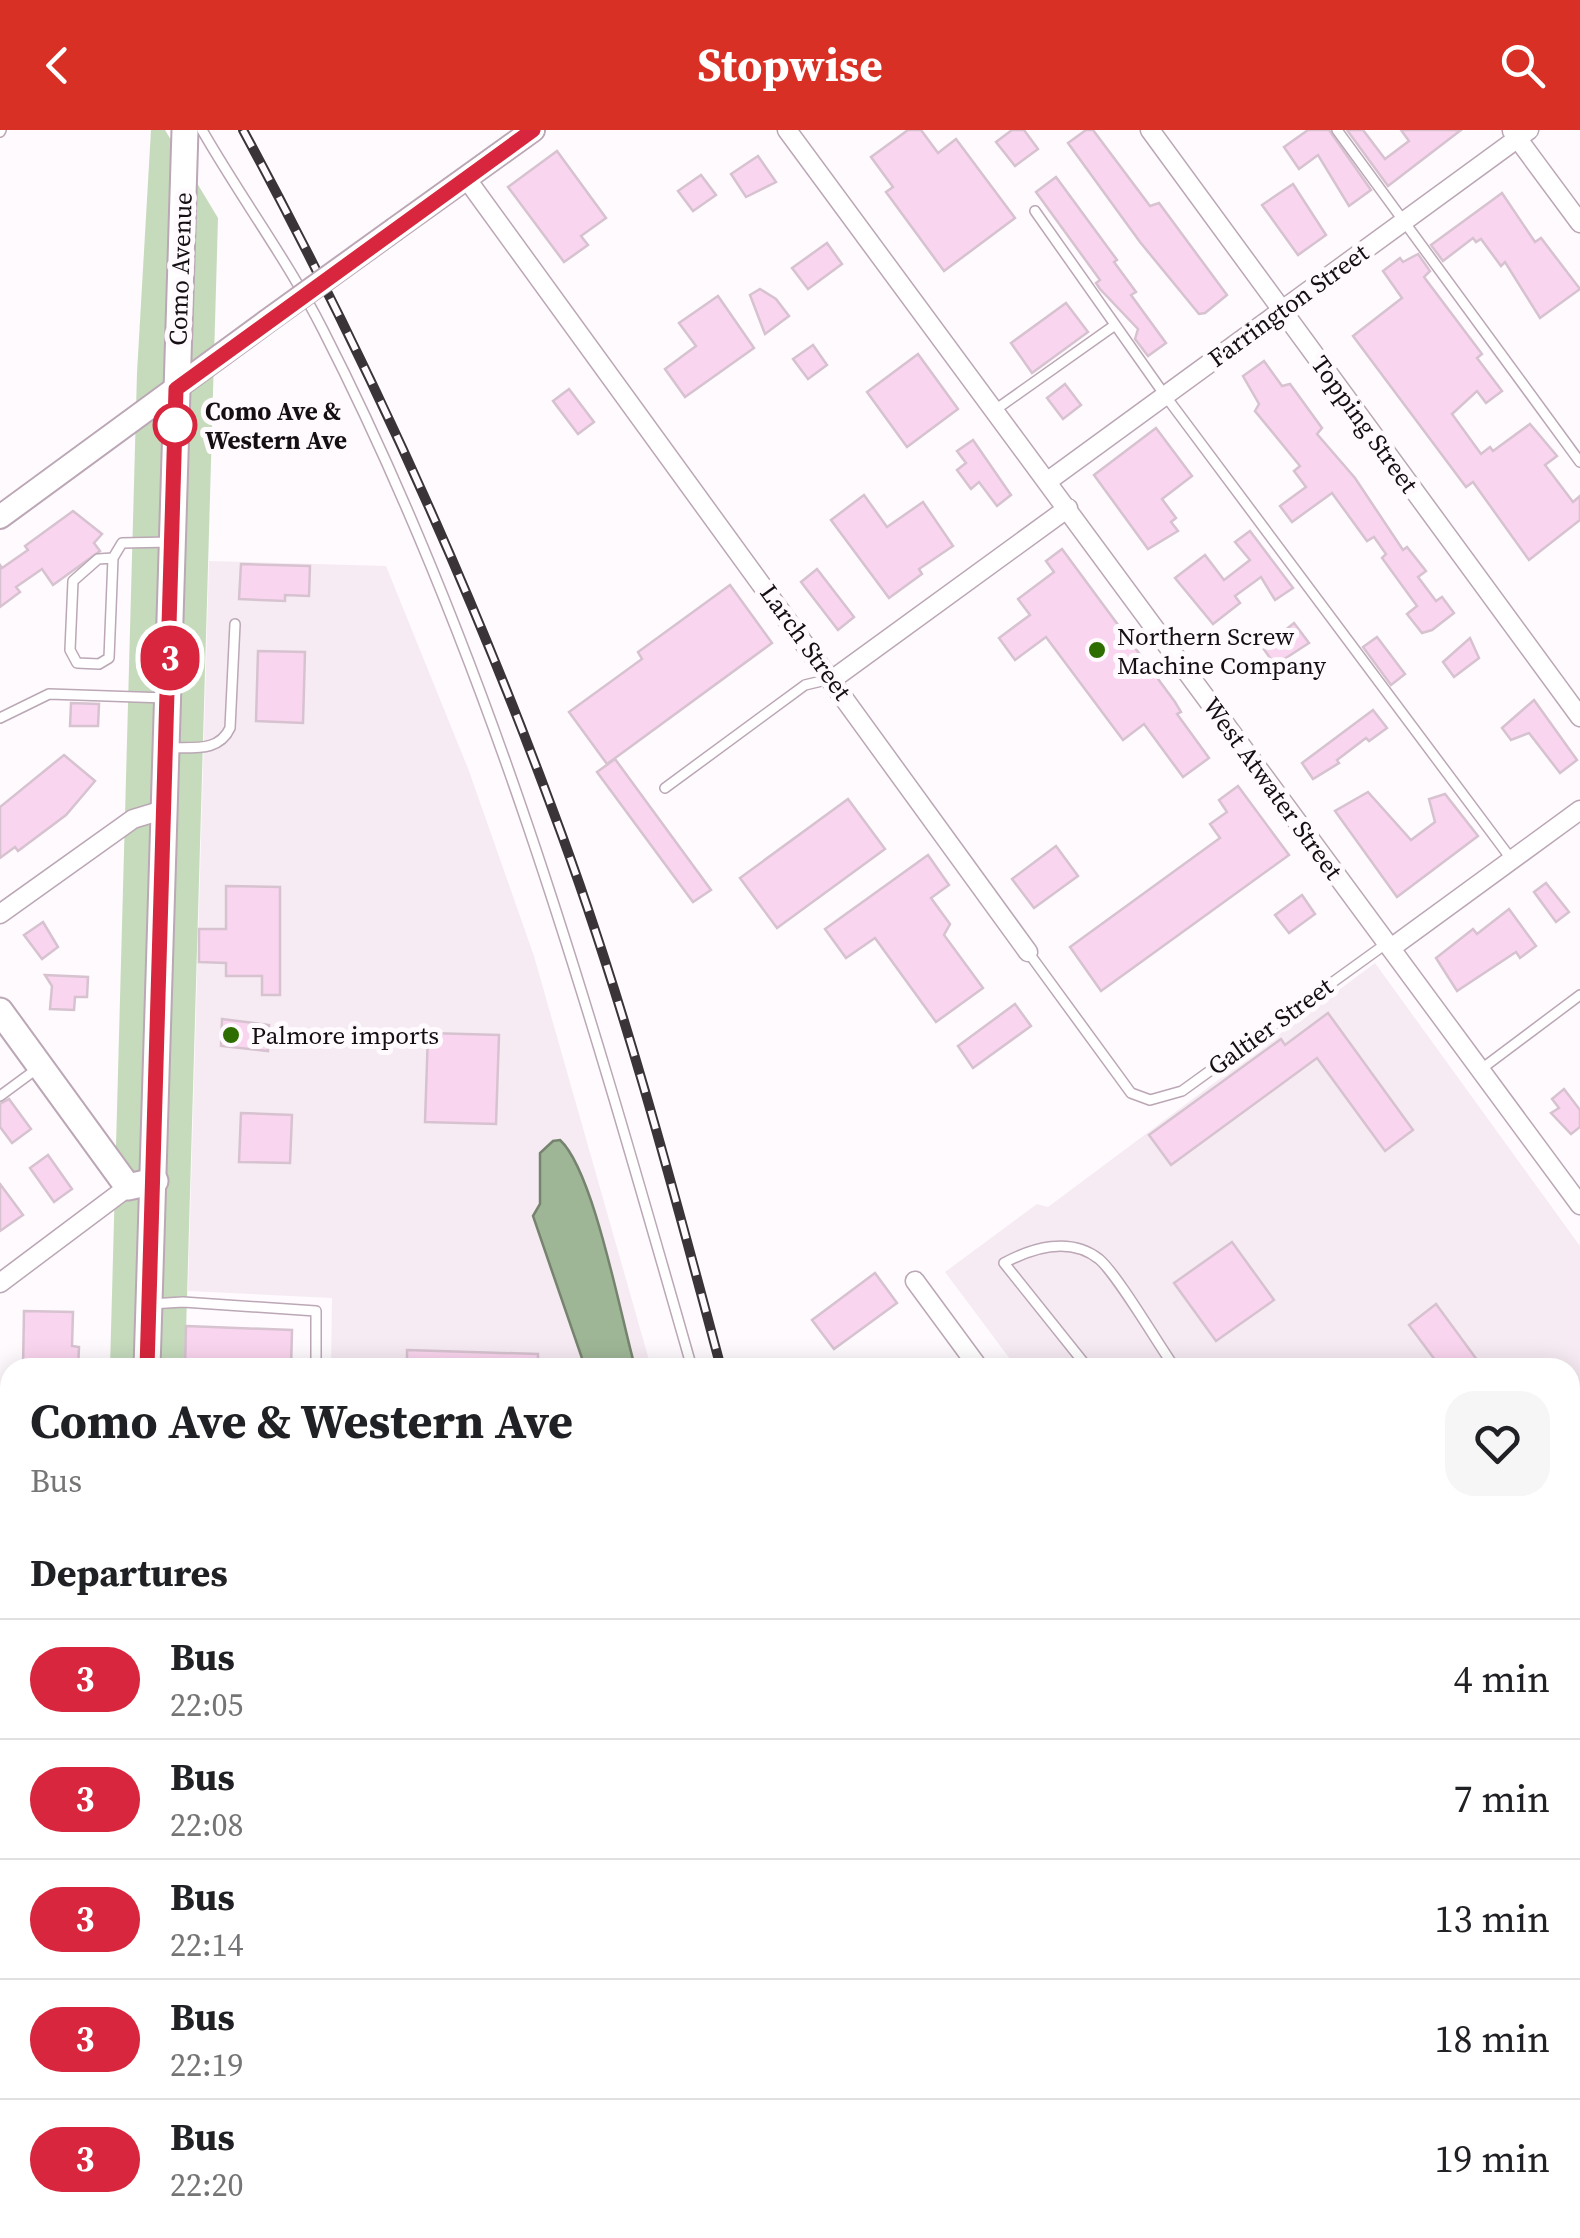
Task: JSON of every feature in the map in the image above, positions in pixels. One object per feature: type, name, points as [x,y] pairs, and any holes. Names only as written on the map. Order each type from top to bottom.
[{"type":"main road","name":"Como Avenue","points":[[147,1358],[186,130]]},
{"type":"main road","points":[[0,1011],[128,1187],[155,1181]]},
{"type":"street","points":[[3,507],[176,389],[533,130]]},
{"type":"street","name":"West Atwater Street","points":[[787,130],[1480,1070],[1573,1182],[1580,1205]]},
{"type":"street","name":"Topping Street","points":[[1150,130],[1580,717]]},
{"type":"street","points":[[1519,133],[1580,223]]},
{"type":"street","name":"Farrington Street","points":[[1048,481],[1519,133]]},
{"type":"street","name":"Larch Street","points":[[466,178],[1028,952]]},
{"type":"street","points":[[833,679],[1068,508]]},
{"type":"street","points":[[0,914],[133,819],[166,809]]},
{"type":"street","name":"Galtier Street","points":[[1389,946],[1580,810]]},
{"type":"street","points":[[0,1284],[128,1187]]},
{"type":"street","points":[[915,1281],[972,1358]]},
{"type":"lane","points":[[202,130],[323,330],[386,465],[482,697],[568,945],[689,1358]]},
{"type":"lane","points":[[1337,130],[1580,462]]},
{"type":"lane","points":[[1035,211],[1164,394],[1512,860]]},
{"type":"lane","points":[[996,410],[1115,325]]},
{"type":"lane","points":[[112,558],[98,559],[73,581],[70,650],[77,664],[98,664],[109,658],[112,558],[122,542],[174,542]]},
{"type":"lane","points":[[167,748],[217,746],[225,739],[230,728],[235,624]]},
{"type":"lane","points":[[665,788],[805,684],[833,679]]},
{"type":"lane","points":[[0,718],[33,698],[50,694],[168,698]]},
{"type":"lane","name":"Galtier Street","points":[[1150,1100],[1182,1091],[1389,946]]},
{"type":"lane","name":"Larch Street","points":[[1028,952],[1131,1092],[1150,1100]]},
{"type":"lane","points":[[1480,1070],[1580,995]]},
{"type":"lane","points":[[0,1096],[40,1066]]},
{"type":"lane","points":[[1080,1358],[1004,1263],[1026,1251],[1059,1245],[1098,1258],[1167,1358]]},
{"type":"lane","points":[[150,1304],[182,1302],[316,1312],[316,1358]]},
{"type":"shaded area","points":[[151,130],[165,130],[218,218],[185,1358],[110,1358],[137,373]]},
{"type":"shaded area","points":[[209,561],[386,566],[469,771],[534,956],[648,1358],[331,1358],[332,1298],[188,1291]]},
{"type":"shaded area","points":[[1375,963],[1580,1246],[1580,1358],[1009,1358],[945,1272],[1037,1204],[1048,1207]]},
{"type":"shaded area","points":[[560,1140],[584,1182],[633,1358],[582,1358],[533,1216],[540,1204],[540,1153]]},
{"type":"building","points":[[908,130],[921,130],[938,153],[956,139],[1015,218],[944,271],[886,192],[893,187],[871,157]]},
{"type":"building","points":[[1012,130],[1024,130],[1038,149],[1015,166],[996,142]]},
{"type":"building","points":[[1086,130],[1093,130],[1150,206],[1159,203],[1227,295],[1205,313],[1199,314],[1140,242],[1068,143]]},
{"type":"building","points":[[1308,130],[1329,130],[1371,190],[1349,206],[1318,155],[1299,169],[1284,147]]},
{"type":"building","points":[[1347,130],[1363,130],[1385,159],[1409,141],[1401,130],[1461,130],[1388,186]]},
{"type":"building","points":[[557,151],[606,218],[581,236],[588,245],[564,262],[508,187]]},
{"type":"building","points":[[758,156],[776,182],[746,197],[731,174]]},
{"type":"building","points":[[701,175],[716,195],[693,211],[678,191]]},
{"type":"building","points":[[1056,177],[1117,260],[1114,262],[1136,292],[1131,295],[1166,343],[1148,356],[1135,339],[1138,329],[1100,289],[1096,283],[1100,280],[1036,192]]},
{"type":"building","points":[[1293,184],[1326,235],[1298,255],[1262,205]]},
{"type":"building","points":[[1502,193],[1535,242],[1541,238],[1580,289],[1540,318],[1505,262],[1501,266],[1481,239],[1476,242],[1473,238],[1443,261],[1431,245]]},
{"type":"building","points":[[827,243],[842,264],[808,289],[792,268]]},
{"type":"building","points":[[1418,254],[1430,271],[1424,277],[1482,354],[1477,358],[1502,391],[1486,403],[1477,391],[1452,414],[1481,454],[1490,447],[1493,451],[1530,424],[1557,456],[1545,465],[1573,502],[1580,496],[1580,520],[1529,560],[1473,482],[1466,487],[1353,336],[1402,298],[1383,271],[1400,258],[1403,262]]},
{"type":"building","points":[[760,289],[776,299],[789,316],[765,334],[750,295]]},
{"type":"building","points":[[718,296],[754,348],[685,397],[665,369],[696,346],[679,323]]},
{"type":"building","points":[[1066,303],[1088,332],[1032,373],[1011,343]]},
{"type":"building","points":[[813,345],[827,365],[808,379],[793,359]]},
{"type":"building","points":[[918,354],[958,409],[907,447],[867,392]]},
{"type":"building","points":[[1264,361],[1282,386],[1290,384],[1322,428],[1317,434],[1355,478],[1403,550],[1407,547],[1426,571],[1418,577],[1436,601],[1442,597],[1454,613],[1432,630],[1422,633],[1407,614],[1417,606],[1382,558],[1386,554],[1374,537],[1367,541],[1332,493],[1292,522],[1280,506],[1306,487],[1294,471],[1300,466],[1255,411],[1259,404],[1243,376]]},
{"type":"building","points":[[1065,384],[1081,405],[1063,419],[1047,398]]},
{"type":"building","points":[[569,389],[594,422],[578,434],[553,401]]},
{"type":"building","points":[[1156,428],[1192,476],[1162,499],[1176,518],[1171,522],[1178,531],[1148,549],[1094,475]]},
{"type":"building","points":[[973,440],[1011,495],[997,506],[979,482],[971,489],[957,470],[966,463],[957,451]]},
{"type":"building","points":[[864,495],[887,527],[923,502],[953,546],[919,569],[922,574],[889,598],[831,520]]},
{"type":"building","points":[[73,511],[102,534],[94,543],[100,551],[53,585],[42,569],[16,587],[20,592],[0,607],[0,565],[2,568],[28,550],[25,546]]},
{"type":"building","points":[[1250,531],[1293,588],[1275,600],[1261,577],[1235,596],[1240,603],[1213,624],[1175,578],[1205,555],[1224,580],[1250,560],[1235,542]]},
{"type":"building","name":"Northern Screw Machine Company","points":[[1062,549],[1175,702],[1181,712],[1177,714],[1209,758],[1183,777],[1144,724],[1123,740],[1046,637],[1015,660],[999,638],[1030,615],[1018,599],[1054,572],[1046,561]]},
{"type":"building","points":[[241,564],[310,566],[309,596],[285,595],[285,601],[239,599]]},
{"type":"building","points":[[817,569],[854,617],[838,630],[801,582]]},
{"type":"building","points":[[730,585],[772,643],[607,764],[569,712],[642,659],[638,652]]},
{"type":"building","points":[[1294,623],[1309,643],[1275,665],[1263,648]]},
{"type":"building","points":[[1377,637],[1405,674],[1391,685],[1363,647]]},
{"type":"building","points":[[1470,638],[1479,658],[1454,677],[1443,662]]},
{"type":"building","points":[[258,651],[305,652],[303,723],[256,721]]},
{"type":"building","points":[[1534,700],[1577,760],[1560,773],[1529,733],[1511,740],[1502,728]]},
{"type":"building","points":[[71,703],[99,704],[98,726],[70,726]]},
{"type":"building","points":[[1373,710],[1387,728],[1369,741],[1366,738],[1337,760],[1339,763],[1313,779],[1302,763]]},
{"type":"building","points":[[64,755],[95,781],[66,815],[18,851],[15,847],[0,858],[0,807]]},
{"type":"building","points":[[615,759],[711,890],[693,902],[597,772]]},
{"type":"building","points":[[1238,786],[1289,855],[1101,991],[1070,947],[1220,838],[1210,824],[1227,812],[1219,800]]},
{"type":"building","points":[[1368,792],[1411,840],[1435,822],[1429,799],[1445,794],[1478,836],[1397,897],[1335,811]]},
{"type":"building","points":[[848,799],[885,849],[777,928],[740,878]]},
{"type":"building","points":[[1056,846],[1078,876],[1034,908],[1012,879]]},
{"type":"building","points":[[928,855],[949,885],[931,898],[950,924],[944,935],[983,988],[936,1022],[875,938],[846,958],[825,929]]},
{"type":"building","points":[[1546,883],[1569,912],[1556,922],[1534,892]]},
{"type":"building","points":[[226,886],[280,887],[280,995],[262,995],[262,976],[226,976],[226,963],[199,962],[199,929],[226,929]]},
{"type":"building","points":[[1302,895],[1315,914],[1289,933],[1275,915]]},
{"type":"building","points":[[1509,909],[1536,946],[1520,958],[1516,952],[1457,991],[1436,958],[1473,929],[1477,934]]},
{"type":"building","points":[[43,922],[58,947],[42,959],[24,935]]},
{"type":"building","points":[[45,975],[88,977],[87,997],[75,997],[74,1010],[50,1009],[52,986]]},
{"type":"building","points":[[1015,1004],[1031,1026],[973,1068],[958,1046]]},
{"type":"building","points":[[1328,1013],[1413,1130],[1385,1151],[1317,1058],[1171,1165],[1149,1135],[1281,1039],[1285,1045]]},
{"type":"building","points":[[222,1019],[269,1025],[268,1051],[221,1046]]},
{"type":"building","points":[[428,1033],[499,1035],[496,1124],[425,1122]]},
{"type":"building","points":[[1564,1089],[1580,1110],[1580,1127],[1571,1134],[1551,1113],[1559,1108],[1552,1099]]},
{"type":"building","points":[[9,1099],[31,1129],[12,1143],[0,1127],[0,1104]]},
{"type":"building","points":[[241,1113],[292,1115],[290,1163],[239,1162]]},
{"type":"building","points":[[48,1155],[72,1189],[54,1202],[30,1168]]},
{"type":"building","points":[[0,1184],[23,1215],[0,1231]]},
{"type":"building","points":[[1232,1242],[1274,1300],[1216,1341],[1174,1283]]},
{"type":"building","points":[[875,1273],[897,1303],[834,1349],[812,1320]]},
{"type":"building","points":[[1436,1304],[1476,1358],[1434,1358],[1409,1325]]},
{"type":"building","points":[[24,1311],[73,1312],[72,1346],[79,1347],[78,1358],[23,1358]]},
{"type":"building","points":[[186,1326],[292,1330],[291,1358],[185,1358]]},
{"type":"building","points":[[407,1350],[538,1354],[538,1358],[407,1358]]},
{"type":"railway","points":[[243,130],[410,465],[520,723],[578,879],[623,1017],[718,1358]]},
{"type":"bus line","name":"3","points":[[147,1358],[176,389],[533,130]]},
{"type":"place","name":"Como Ave & Western Ave","points":[[175,425]]},
{"type":"place","name":"Northern Screw Machine Company","points":[[1097,650]]},
{"type":"place","name":"Palmore imports","points":[[231,1035]]}]
